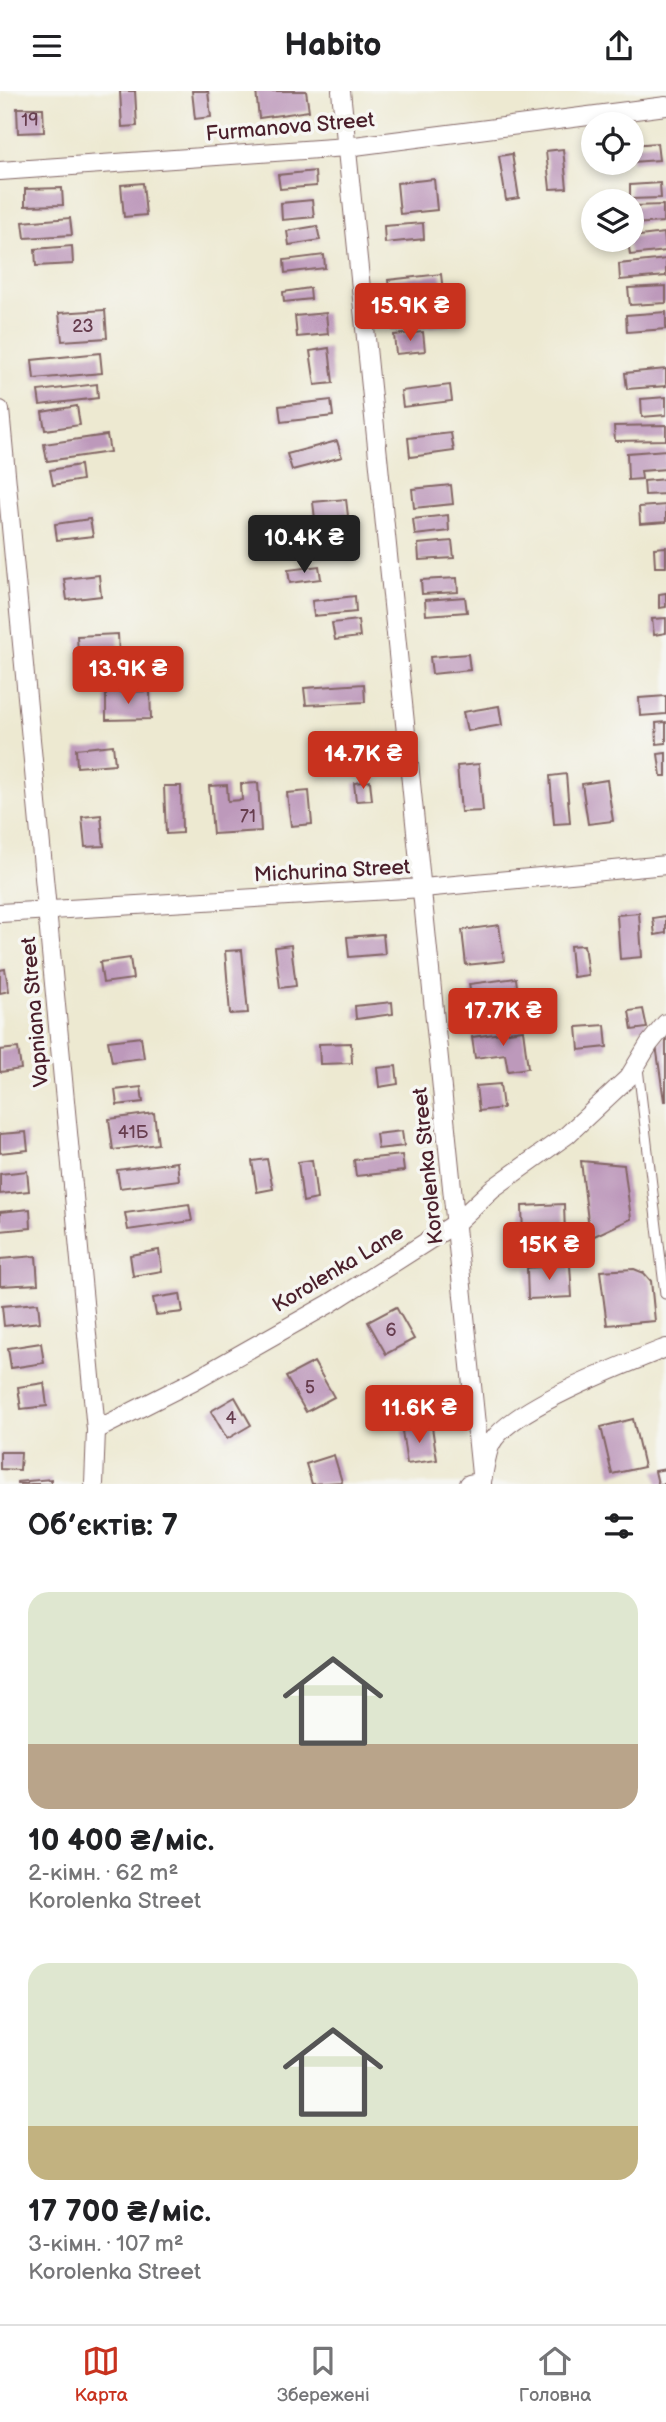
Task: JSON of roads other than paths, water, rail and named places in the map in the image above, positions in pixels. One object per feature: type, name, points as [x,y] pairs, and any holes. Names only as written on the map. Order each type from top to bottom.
[{"type":"street","name":"Korolenka Street","points":[[341,91],[456,1223],[478,1483]]},
{"type":"street","name":"Furmanova Street","points":[[0,171],[347,147],[666,106]]},
{"type":"street","name":"Vapniana Street","points":[[0,410],[96,1430],[94,1484]]},
{"type":"street","name":"Michurina Street","points":[[0,913],[423,888],[666,865]]},
{"type":"street","name":"Korolenka Lane","points":[[96,1430],[193,1381],[329,1304],[456,1223],[492,1189],[567,1135],[629,1077],[649,1044],[666,1023]]},
{"type":"street","points":[[478,1483],[491,1443],[514,1420],[599,1374],[666,1348]]},
{"type":"lane","points":[[637,1063],[665,1294]]}]
